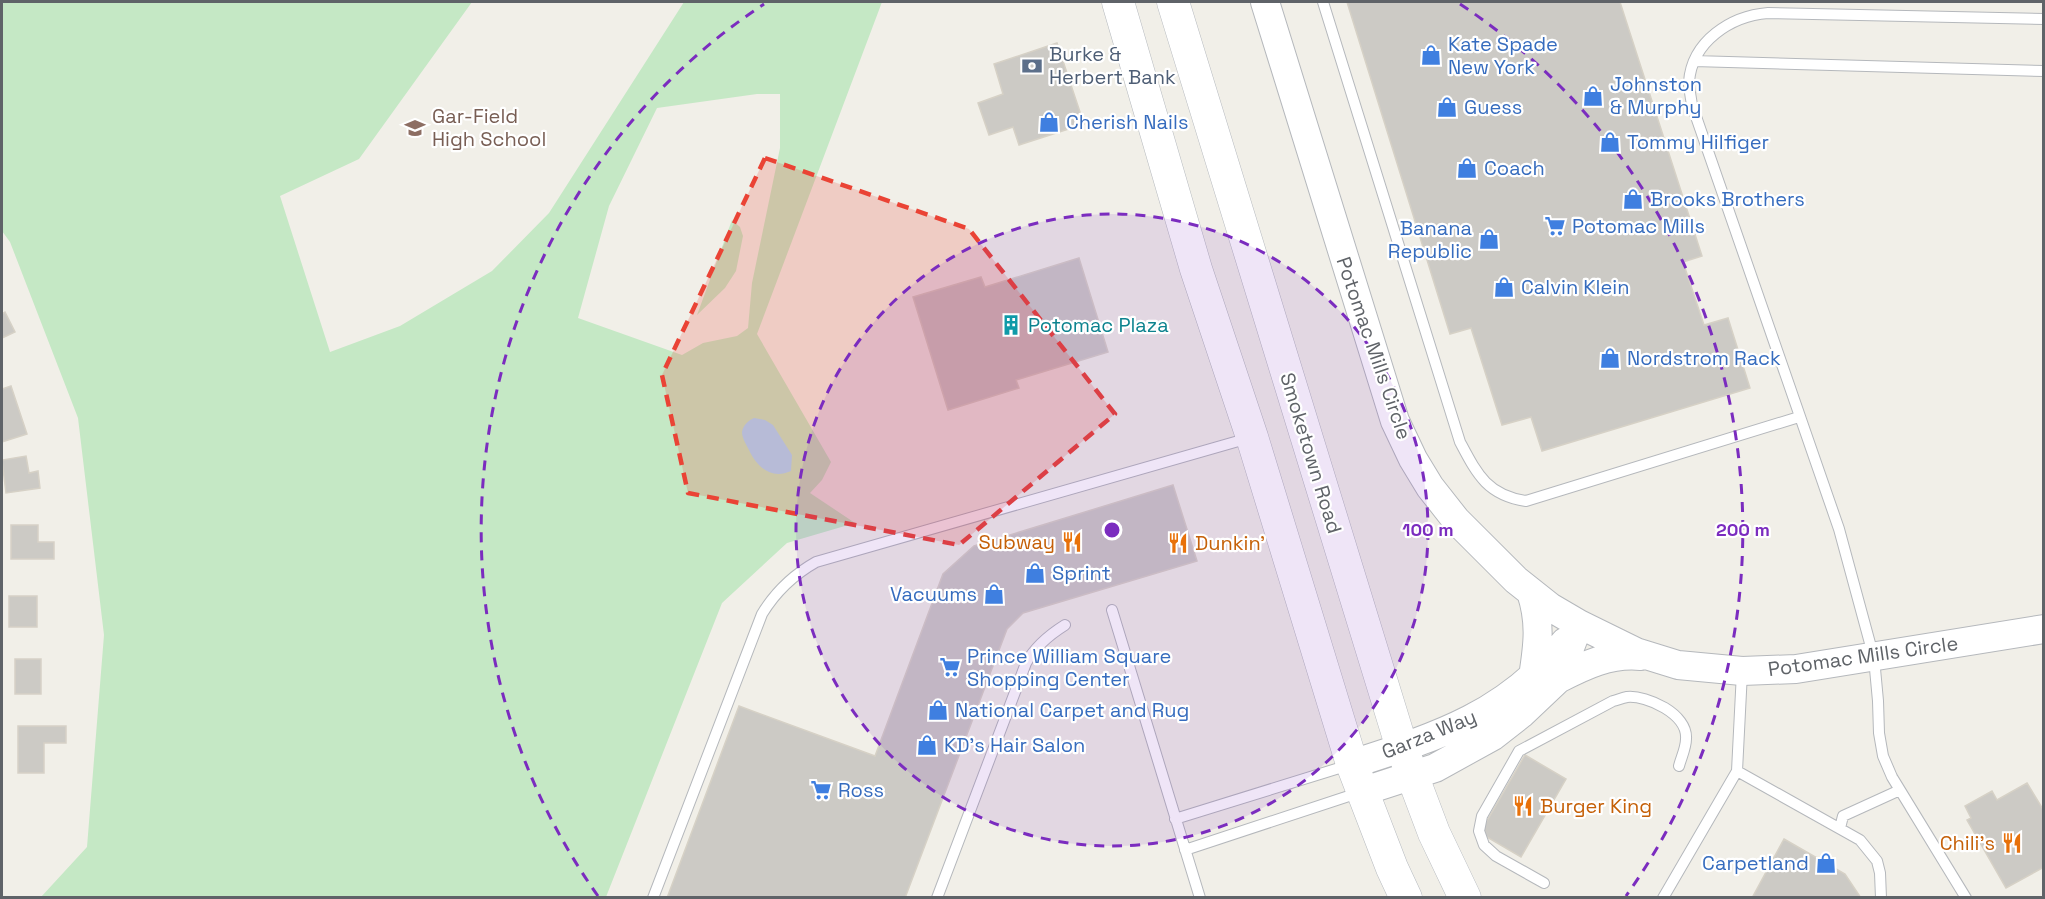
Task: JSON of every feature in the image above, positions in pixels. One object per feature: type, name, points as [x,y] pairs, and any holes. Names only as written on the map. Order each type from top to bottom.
[{"type":"main road","points":[[1118,2],[1196,269],[1252,437],[1356,778],[1406,897]]},
{"type":"main road","name":"Smoketown Road","points":[[1173,2],[1407,762],[1434,833],[1465,897]]},
{"type":"street","name":"Potomac Mills Circle","points":[[1265,2],[1395,421],[1430,487],[1456,520],[1516,580],[1551,607],[1579,624],[1636,652],[1678,664],[1742,671],[1796,669],[2043,629]]},
{"type":"street","points":[[1531,592],[1538,619],[1537,651],[1546,678],[1608,657],[1627,654],[1652,657]]},
{"type":"street","name":"Garza Way","points":[[1356,778],[1407,762],[1435,768],[1492,736],[1521,714],[1579,624]]},
{"type":"lane","points":[[1323,2],[1460,442],[1473,467],[1494,491],[1508,498],[1526,501],[1799,417]]},
{"type":"lane","points":[[1966,897],[1892,777],[1883,756],[1879,733],[1874,658],[1839,529],[1692,105],[1689,83],[1694,61],[1701,48],[1714,34],[1751,14],[2043,19]]},
{"type":"lane","points":[[1694,61],[2043,71]]},
{"type":"lane","points":[[653,897],[762,614],[782,587],[798,572],[816,562],[1252,437]]},
{"type":"lane","points":[[1112,610],[1200,897]]},
{"type":"lane","points":[[937,897],[1026,663],[1038,646],[1065,625]]},
{"type":"lane","points":[[1664,897],[1737,771],[1742,671]]},
{"type":"lane","points":[[1544,883],[1496,856],[1484,845],[1479,831],[1482,816],[1519,751],[1613,701],[1627,697],[1638,698],[1657,704],[1679,718],[1686,738],[1679,766]]},
{"type":"lane","points":[[1737,771],[1860,840],[1877,861],[1881,873],[1881,897]]},
{"type":"lane","points":[[1175,819],[1356,778]]},
{"type":"lane","points":[[1185,850],[1356,778]]},
{"type":"lane","points":[[1840,828],[1843,816],[1900,790]]},
{"type":"highlighted area","points":[[765,158],[969,229],[1115,414],[959,545],[688,493],[662,375]]},
{"type":"green space","points":[[2,2],[472,2],[359,159],[280,196],[330,352],[400,326],[492,271],[549,213],[684,2],[882,2],[757,334],[831,462],[822,480],[810,493],[855,523],[787,543],[722,603],[606,897],[41,897],[87,847],[104,635],[78,418],[10,242],[2,231]],"holes":[[[757,94],[780,94],[780,148],[752,283],[748,328],[737,336],[703,343],[682,355],[578,318],[609,206],[657,108]]]},
{"type":"green space","points":[[732,220],[740,227],[743,236],[736,271],[725,288],[697,315]]},
{"type":"water","points":[[754,418],[765,420],[773,425],[792,455],[791,471],[771,473],[756,462],[744,441],[742,432],[746,423]]},
{"type":"building","name":"Potomac Mills","points":[[1347,2],[1620,2],[1702,256],[1683,262],[1704,325],[1728,318],[1750,388],[1542,451],[1531,417],[1502,425],[1471,328],[1450,334]]},
{"type":"building","points":[[1057,43],[1084,124],[1019,145],[1013,127],[989,135],[978,103],[1003,94],[994,64]]},
{"type":"building","name":"Potomac Plaza","points":[[1079,258],[1108,352],[1016,380],[1019,388],[948,410],[913,297],[981,277],[985,287]]},
{"type":"building","points":[[5,312],[15,332],[2,338],[2,314]]},
{"type":"building","points":[[11,386],[27,434],[2,442],[2,389]]},
{"type":"building","points":[[26,456],[29,473],[38,471],[40,488],[6,493],[2,460]]},
{"type":"building","name":"Prince William Square Shopping Center","points":[[1173,485],[1197,561],[1023,613],[1007,629],[905,898],[667,898],[739,706],[875,756],[943,574],[974,546]]},
{"type":"building","points":[[11,525],[38,525],[38,542],[54,542],[54,559],[11,559]]},
{"type":"building","points":[[9,596],[37,596],[37,627],[9,627]]},
{"type":"building","points":[[15,659],[41,659],[41,694],[15,694]]},
{"type":"building","points":[[18,726],[66,726],[66,743],[44,743],[44,773],[18,773]]},
{"type":"building","name":"Burger King","points":[[1525,755],[1566,779],[1521,857],[1480,833]]},
{"type":"building","name":"Chili's","points":[[2027,783],[2044,811],[2044,867],[2006,888],[1967,820],[1971,818],[1965,806],[1992,791],[1997,800]]},
{"type":"building","points":[[1784,839],[1845,874],[1861,898],[1752,898]]},
{"type":"place","name":"Kate Spade New York","points":[[1431,55]]},
{"type":"place","name":"Burke & Herbert Bank","points":[[1032,66]]},
{"type":"place","name":"Johnston & Murphy","points":[[1593,96]]},
{"type":"place","name":"Guess","points":[[1447,107]]},
{"type":"place","name":"Cherish Nails","points":[[1049,122]]},
{"type":"place","name":"Gar-Field High School","points":[[415,128]]},
{"type":"place","name":"Tommy Hilfiger","points":[[1610,142]]},
{"type":"place","name":"Coach","points":[[1467,168]]},
{"type":"place","name":"Brooks Brothers","points":[[1633,199]]},
{"type":"place","name":"Potomac Mills","points":[[1555,226]]},
{"type":"place","name":"Banana Republic","points":[[1489,239]]},
{"type":"place","name":"Calvin Klein","points":[[1504,287]]},
{"type":"place","name":"Potomac Plaza","points":[[1011,325]]},
{"type":"place","name":"Nordstrom Rack","points":[[1610,358]]},
{"type":"place","name":"Subway","points":[[1072,542]]},
{"type":"place","name":"Dunkin'","points":[[1178,543]]},
{"type":"place","name":"Sprint","points":[[1035,573]]},
{"type":"place","name":"Vacuums","points":[[994,594]]},
{"type":"place","name":"Prince William Square Shopping Center","points":[[950,667]]},
{"type":"place","name":"National Carpet and Rug","points":[[938,710]]},
{"type":"place","name":"KD's Hair Salon","points":[[927,745]]},
{"type":"place","name":"Ross","points":[[821,790]]},
{"type":"place","name":"Burger King","points":[[1523,806]]},
{"type":"place","name":"Chili's","points":[[2012,843]]},
{"type":"place","name":"Carpetland","points":[[1826,863]]}]
